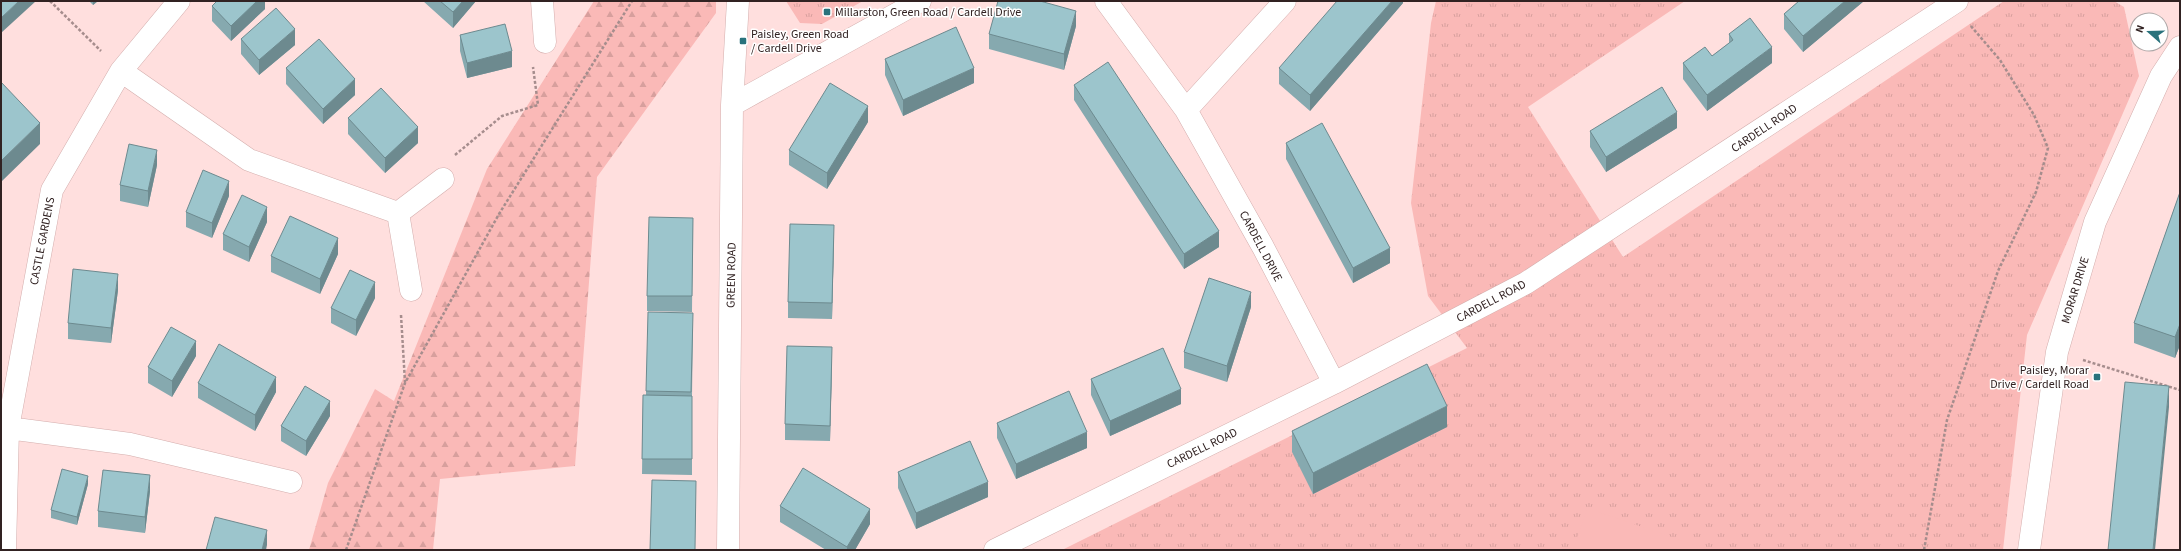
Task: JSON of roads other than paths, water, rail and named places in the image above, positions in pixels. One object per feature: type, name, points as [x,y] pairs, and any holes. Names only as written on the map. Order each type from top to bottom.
[{"type":"street","name":"CASTLE GARDENS","points":[[5,550],[8,428],[52,190],[121,71],[179,1]]},
{"type":"street","points":[[542,1],[545,42]]},
{"type":"street","name":"GREEN ROAD","points":[[728,550],[732,105],[738,1]]},
{"type":"street","points":[[732,105],[920,1]]},
{"type":"street","name":"CARDELL DRIVE","points":[[1106,1],[1186,110],[1263,247],[1334,383]]},
{"type":"street","points":[[1186,110],[1285,1]]},
{"type":"street","name":"CARDELL ROAD","points":[[995,550],[1334,383],[1526,284],[1954,3]]},
{"type":"street","name":"MORAR DRIVE","points":[[2029,550],[2057,352],[2096,222],[2161,76],[2180,47]]},
{"type":"street","points":[[121,71],[249,160],[398,213]]},
{"type":"street","points":[[398,213],[443,179]]},
{"type":"street","points":[[398,213],[411,290]]},
{"type":"street","points":[[8,428],[130,444],[291,482]]},
{"type":"place","name":"Millarston, Green Road / Cardell Drive","points":[[827,12]]},
{"type":"place","name":"Paisley, Green Road / Cardell Drive","points":[[743,41]]},
{"type":"place","name":"Paisley, Morar Drive / Cardell Road","points":[[2097,377]]}]
